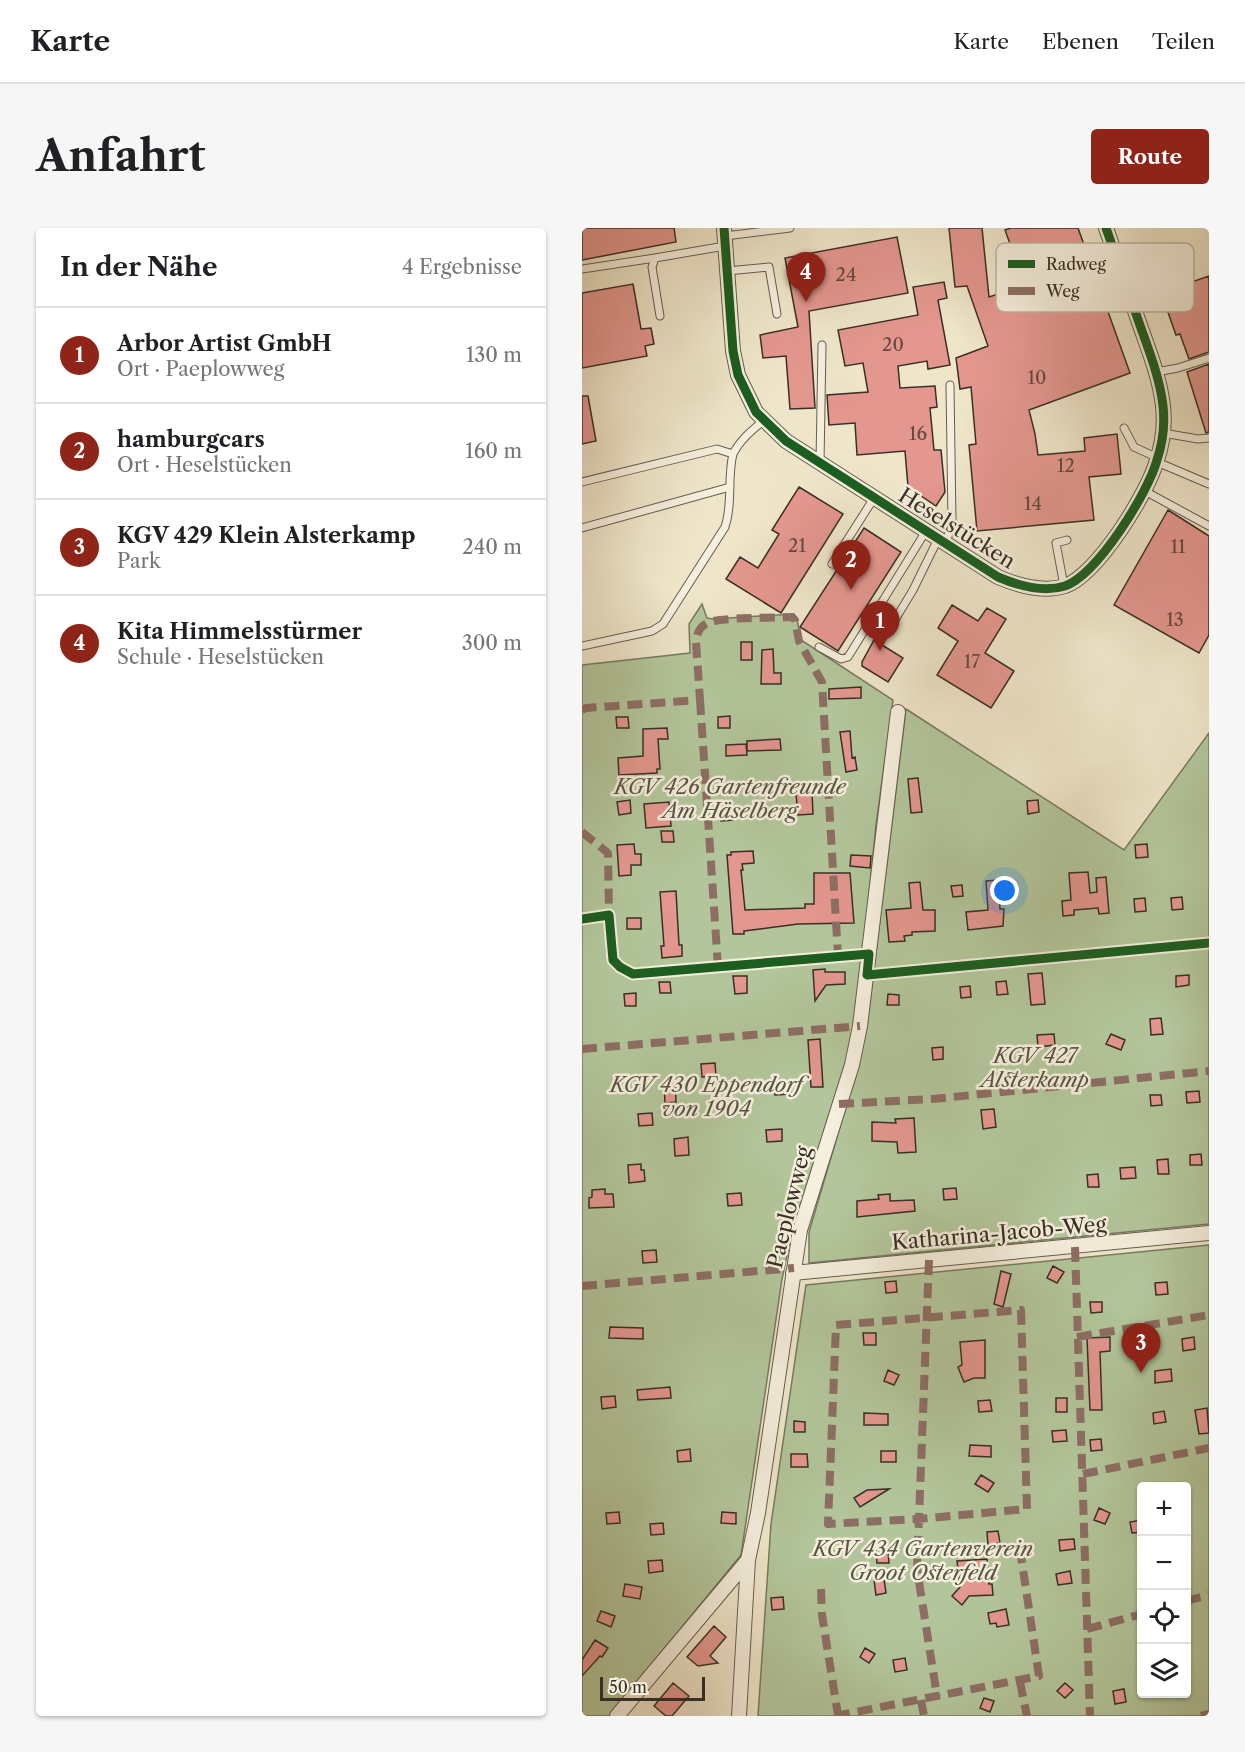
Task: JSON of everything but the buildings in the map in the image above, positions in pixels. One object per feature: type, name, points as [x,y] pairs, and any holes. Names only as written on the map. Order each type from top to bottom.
[{"type":"street","points":[[1106,228],[1111,243]]},
{"type":"street","name":"Heselstücken","points":[[725,237],[733,351],[738,375],[746,395],[763,421],[786,441],[998,577],[1013,584],[1047,589],[1064,586]]},
{"type":"street","points":[[1064,586],[1080,579],[1096,563],[1117,534],[1157,460],[1163,433],[1163,408],[1156,372],[1135,312]]},
{"type":"street","name":"Paeplowweg","points":[[739,1716],[748,1560],[758,1512],[793,1273],[800,1230],[852,1065],[860,1026],[898,712]]},
{"type":"street","name":"Katharina-Jacob-Weg","points":[[793,1273],[1209,1233]]},
{"type":"street","points":[[616,1716],[748,1560]]},
{"type":"lane","points":[[582,270],[655,258],[725,237],[790,228]]},
{"type":"lane","points":[[655,258],[652,267],[660,316]]},
{"type":"lane","points":[[727,271],[769,267],[777,314]]},
{"type":"lane","points":[[820,463],[822,345]]},
{"type":"lane","points":[[1156,372],[1209,358]]},
{"type":"lane","points":[[819,647],[841,659],[848,657],[952,521],[951,386]]},
{"type":"lane","points":[[582,646],[652,631],[663,624],[725,527],[729,515],[730,466],[733,454],[738,444],[763,421]]},
{"type":"lane","points":[[1124,428],[1134,447],[1209,484]]},
{"type":"lane","points":[[1163,433],[1197,439],[1209,438]]},
{"type":"lane","points":[[582,482],[717,449],[733,454]]},
{"type":"lane","points":[[582,528],[730,488]]},
{"type":"lane","points":[[1143,489],[1209,526]]},
{"type":"lane","points":[[832,564],[874,498]]},
{"type":"lane","points":[[890,628],[913,590],[937,538]]},
{"type":"lane","points":[[1064,586],[1056,543],[1066,540]]},
{"type":"green space","points":[[702,604],[707,618],[713,619],[794,614],[801,640],[893,700],[876,825],[856,1020],[846,1065],[793,1228],[782,1279],[741,1555],[609,1716],[582,1716],[582,665],[690,653],[689,624]]},
{"type":"green space","name":"KGV 427 Alsterkamp","points":[[906,709],[1124,850],[1209,733],[1209,1224],[809,1263],[809,1232],[858,1066],[867,1026]]},
{"type":"green space","name":"KGV 434 Gartenverein Groot Osterfeld","points":[[1209,1245],[1209,1716],[758,1716],[771,1524],[806,1285]]},
{"type":"marked path","points":[[582,710],[700,700],[696,642],[702,627],[713,621],[792,617],[795,620],[799,641],[822,682],[838,956]]},
{"type":"marked path","points":[[700,700],[718,967]]},
{"type":"marked path","points":[[582,832],[608,853],[609,915]]},
{"type":"marked path","points":[[582,1049],[860,1026]]},
{"type":"marked path","points":[[839,1104],[933,1099],[1209,1071]]},
{"type":"marked path","points":[[1075,1247],[1090,1716]]},
{"type":"marked path","points":[[929,1260],[917,1569],[937,1696]]},
{"type":"marked path","points":[[582,1286],[794,1268]]},
{"type":"marked path","points":[[1021,1310],[1027,1509],[828,1524],[836,1325],[1021,1310]]},
{"type":"marked path","points":[[1077,1337],[1209,1315]]},
{"type":"marked path","points":[[1083,1474],[1209,1448]]},
{"type":"marked path","points":[[835,1716],[1039,1676],[1021,1556]]},
{"type":"marked path","points":[[821,1589],[822,1615],[838,1715]]},
{"type":"marked path","points":[[1191,1600],[1209,1595]]},
{"type":"marked path","points":[[1087,1629],[1137,1615]]},
{"type":"marked path","points":[[1020,1682],[1027,1716]]},
{"type":"marked path","points":[[921,1700],[924,1716]]},
{"type":"marked path","points":[[1201,1716],[1209,1714]]},
{"type":"cycle path","points":[[724,228],[733,351],[738,375],[756,412],[786,441],[998,577],[1023,586],[1040,589],[1057,588],[1078,579],[1092,566],[1120,531],[1152,474],[1162,440],[1164,413],[1157,377],[1136,312]]},
{"type":"cycle path","points":[[1106,228],[1111,243]]},
{"type":"cycle path","points":[[582,919],[609,915],[613,960],[633,974],[869,954],[867,975],[1209,943]]},
{"type":"place","name":"Kita Himmelsstürmer","points":[[806,302]]},
{"type":"place","name":"hamburgcars","points":[[851,590]]},
{"type":"place","name":"Arbor Artist GmbH","points":[[880,651]]},
{"type":"place","name":"KGV 429 Klein Alsterkamp","points":[[1141,1373]]},
{"type":"park label","name":"KGV 426 Gartenfreunde Am Häselberg","points":[[730,798]]},
{"type":"park label","name":"KGV 430 Eppendorf von 1904","points":[[706,1096]]}]
